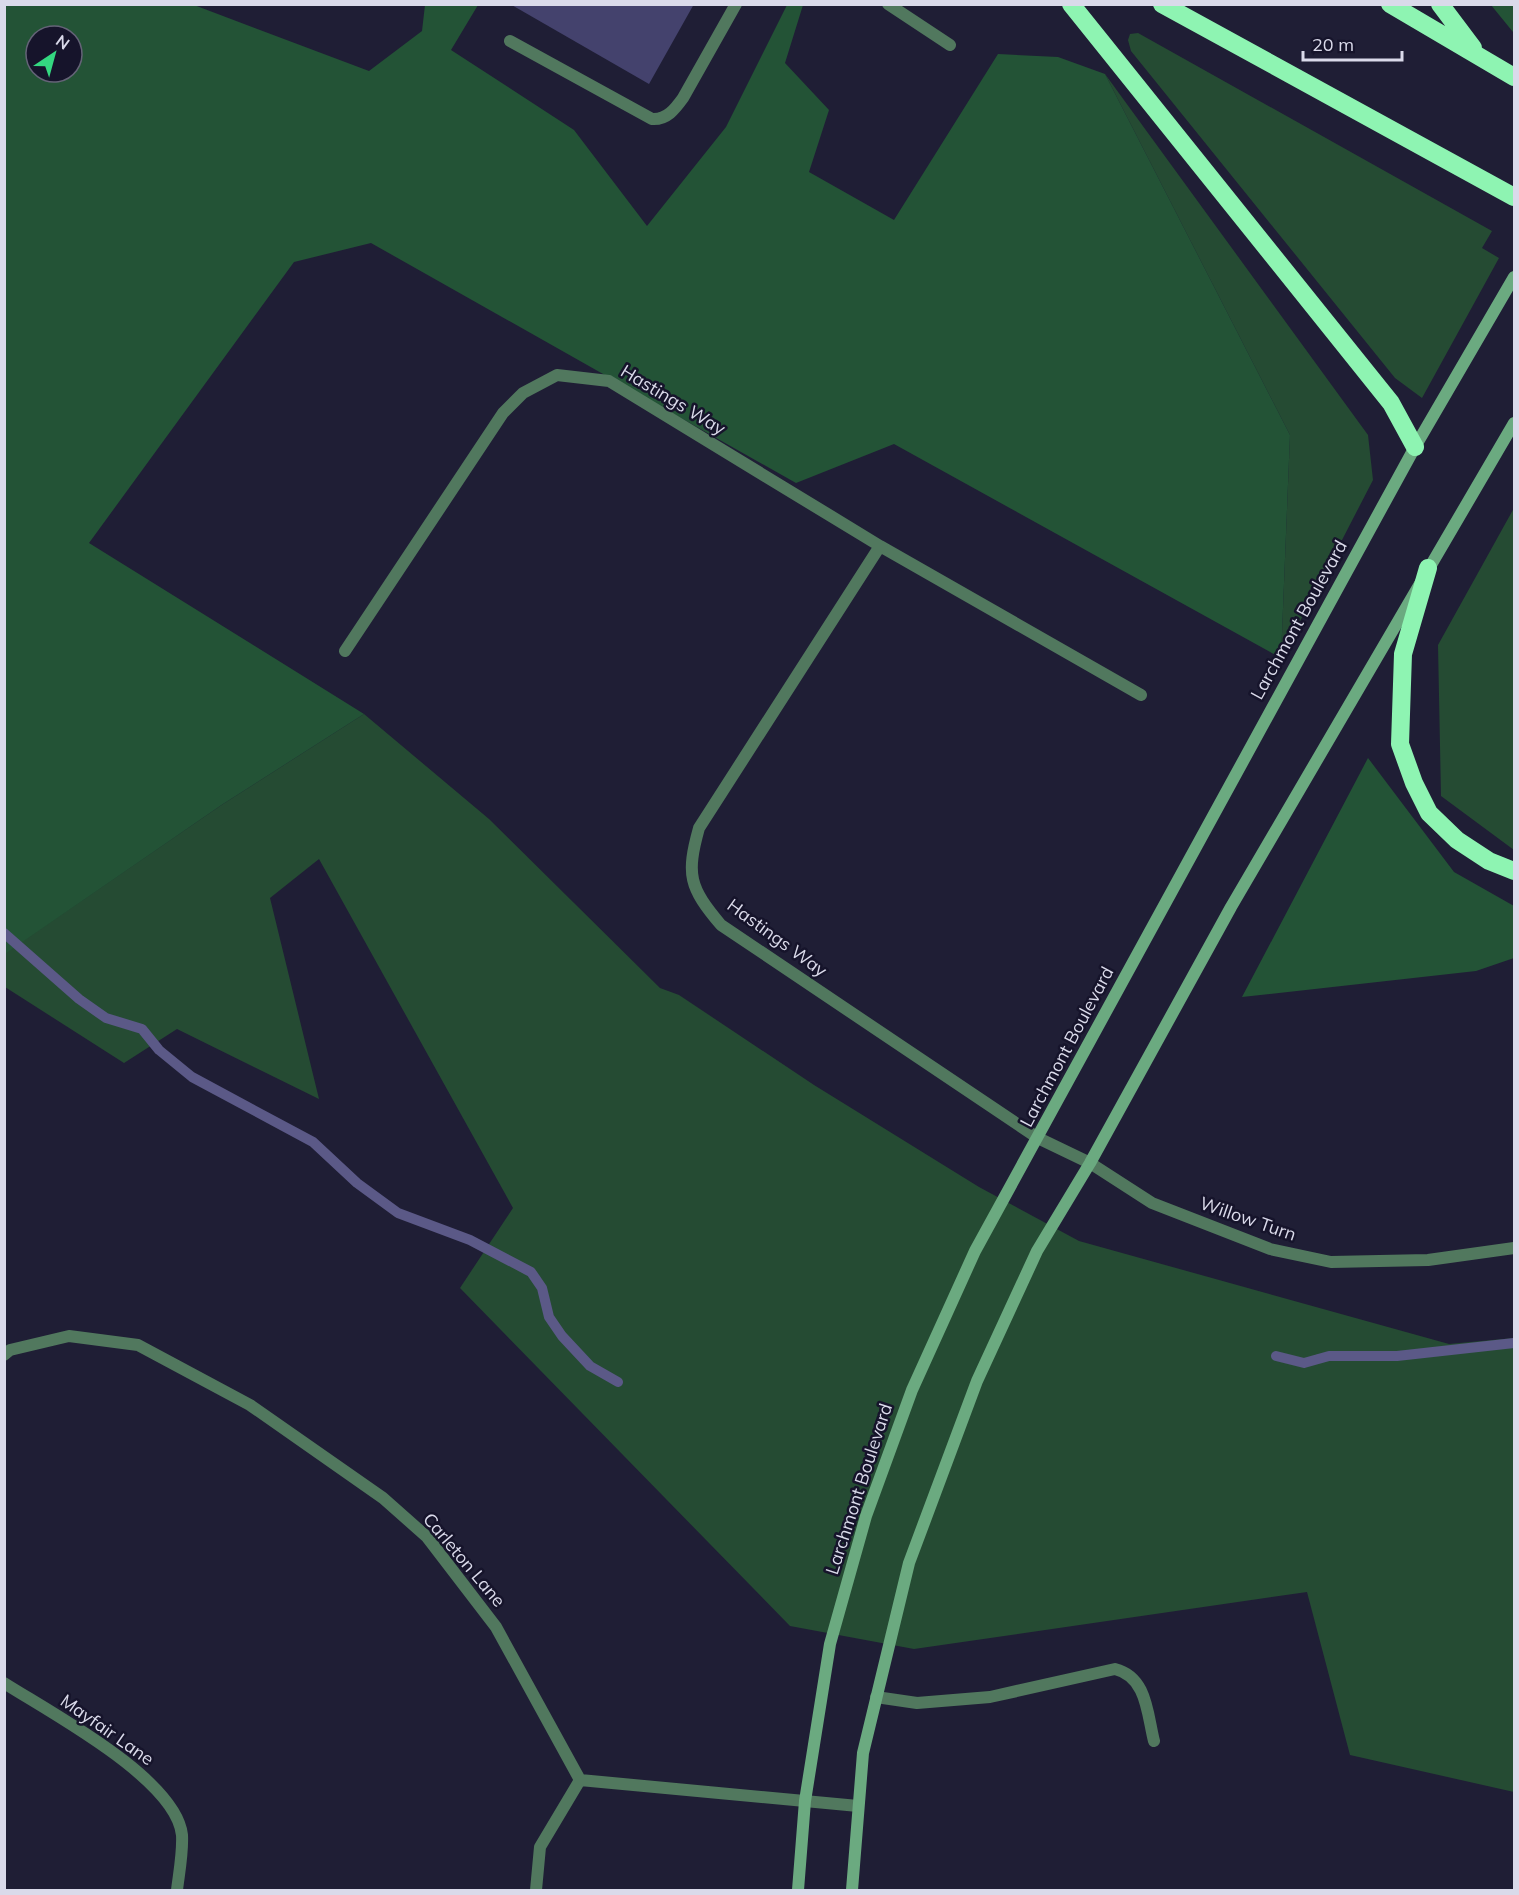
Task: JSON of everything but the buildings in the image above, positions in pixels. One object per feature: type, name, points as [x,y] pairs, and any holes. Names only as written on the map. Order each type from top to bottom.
[{"type":"highway","points":[[1071,4],[1391,403],[1415,447]]},
{"type":"highway","points":[[1162,4],[1515,197]]},
{"type":"highway","points":[[1390,4],[1515,77]]},
{"type":"highway","points":[[1440,4],[1480,57]]},
{"type":"highway","points":[[1428,568],[1403,654],[1400,744],[1414,783],[1429,813],[1457,840],[1489,861],[1515,871]]},
{"type":"street","points":[[510,41],[652,119],[659,119],[675,108],[683,98],[736,4]]},
{"type":"street","points":[[888,4],[950,45]]},
{"type":"street","name":"Larchmont Boulevard","points":[[798,1890],[805,1801],[830,1644],[866,1516],[912,1390],[975,1251],[1415,447],[1515,277]]},
{"type":"street","name":"Hastings Way","points":[[345,651],[503,413],[523,393],[557,375],[609,381],[880,546],[1141,695]]},
{"type":"street","points":[[852,1890],[862,1753],[909,1563],[977,1381],[1037,1251],[1090,1163],[1231,907],[1515,423]]},
{"type":"street","name":"Hastings Way","points":[[880,546],[699,828],[692,853],[691,879],[702,903],[721,925],[1038,1138],[1090,1163]]},
{"type":"street","name":"Willow Turn","points":[[1090,1163],[1152,1203],[1270,1249],[1331,1262],[1428,1260],[1515,1248]]},
{"type":"street","name":"Carleton Lane","points":[[6,1349],[69,1336],[138,1345],[250,1405],[383,1498],[426,1538],[496,1627],[580,1780]]},
{"type":"street","points":[[876,1697],[916,1703],[990,1697],[1115,1669],[1128,1672],[1140,1684],[1154,1741]]},
{"type":"street","name":"Mayfair Lane","points":[[4,1683],[133,1766],[158,1788],[172,1806],[182,1834],[177,1890]]},
{"type":"street","points":[[536,1890],[540,1846],[580,1780],[858,1806]]},
{"type":"green space","points":[[6,5],[194,5],[369,71],[422,31],[425,5],[478,5],[451,50],[574,130],[647,226],[726,127],[787,5],[803,5],[785,63],[829,110],[809,172],[894,220],[998,54],[1058,57],[1105,74],[1290,435],[1281,658],[894,444],[796,483],[371,243],[294,262],[89,543],[364,714],[223,804],[5,954]]},
{"type":"green space","points":[[1491,5],[1514,5],[1514,33],[1513,32]]},
{"type":"green space","points":[[1138,33],[1492,231],[1482,248],[1499,258],[1422,398],[1395,378],[1131,51],[1128,40],[1130,34]]},
{"type":"green space","points":[[1105,74],[1368,435],[1373,480],[1281,658],[1290,435]]},
{"type":"green space","points":[[1514,508],[1514,850],[1441,796],[1438,645]]},
{"type":"green space","points":[[364,714],[489,819],[660,988],[679,995],[814,1085],[979,1187],[1079,1241],[1449,1344],[1514,1338],[1514,1792],[1350,1755],[1307,1592],[914,1649],[790,1626],[460,1288],[513,1208],[319,859],[270,898],[319,1099],[177,1029],[124,1063],[5,987],[4,954],[223,804]]},
{"type":"green space","points":[[1368,758],[1454,872],[1514,906],[1514,958],[1476,971],[1242,997]]},
{"type":"waterway","points":[[4,933],[79,999],[106,1018],[142,1029],[159,1050],[192,1077],[313,1142],[357,1183],[398,1213],[470,1240],[531,1272],[542,1288],[549,1317],[562,1336],[590,1366],[618,1382]]},
{"type":"waterway","points":[[1276,1356],[1304,1363],[1329,1356],[1397,1356],[1514,1343]]}]
